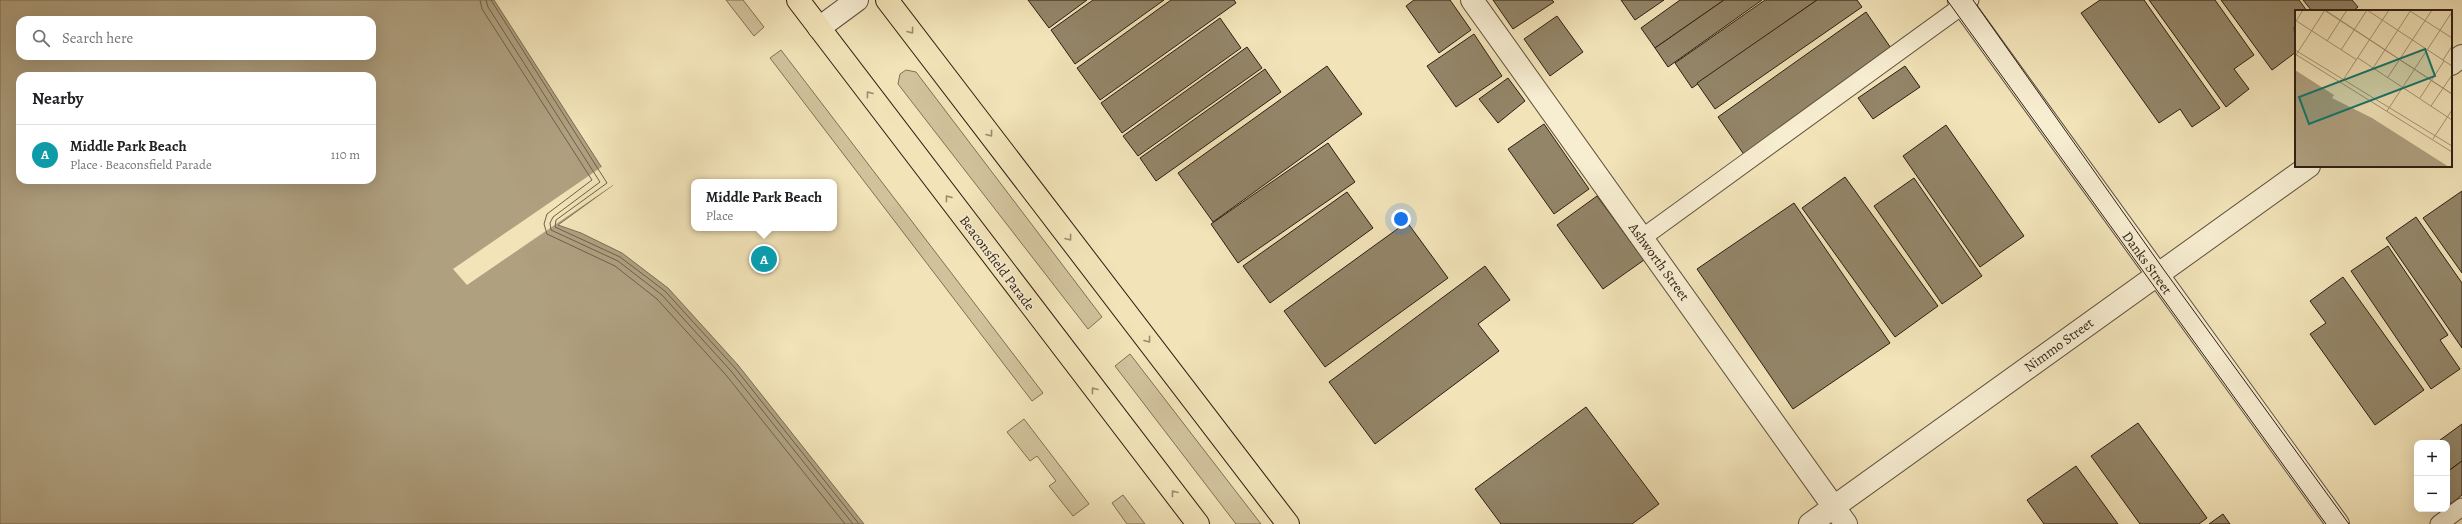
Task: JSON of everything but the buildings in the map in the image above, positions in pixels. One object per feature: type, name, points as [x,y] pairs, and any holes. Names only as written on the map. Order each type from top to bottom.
[{"type":"main road","name":"Beaconsfield Parade","points":[[798,0],[1198,524]]},
{"type":"main road","points":[[887,0],[1288,524]]},
{"type":"street","points":[[819,28],[857,0]]},
{"type":"street","name":"Ashworth Street","points":[[1472,0],[1840,515]]},
{"type":"street","name":"Danks Street","points":[[1964,2],[2156,275],[2338,524]]},
{"type":"street","points":[[2452,63],[2462,56]]},
{"type":"street","name":"Nimmo Street","points":[[1810,524],[1840,515],[2156,275],[2308,167]]},
{"type":"lane","points":[[1642,238],[1964,2]]},
{"type":"lane","points":[[2439,524],[2462,507]]},
{"type":"shaded area","points":[[726,0],[743,0],[764,27],[754,36]]},
{"type":"shaded area","points":[[781,50],[1043,393],[1032,401],[770,58]]},
{"type":"shaded area","points":[[906,70],[916,72],[1102,317],[1088,329],[898,84],[900,74]]},
{"type":"shaded area","points":[[1130,354],[1261,524],[1236,524],[1115,366]]},
{"type":"shaded area","points":[[1024,419],[1089,504],[1073,516],[1049,486],[1056,481],[1037,456],[1030,461],[1007,432]]},
{"type":"shaded area","points":[[1123,495],[1145,524],[1127,524],[1112,503]]},
{"type":"water","points":[[0,0],[494,0],[613,185],[558,225],[581,233],[622,253],[668,288],[738,365],[864,524],[0,524]]},
{"type":"pier","points":[[603,166],[615,184],[467,285],[453,269]]},
{"type":"tram line","points":[[1947,0],[2326,524]]},
{"type":"tram line","points":[[1973,0],[2164,270],[2349,524]]},
{"type":"place","name":"Middle Park Beach","points":[[764,259]]}]
